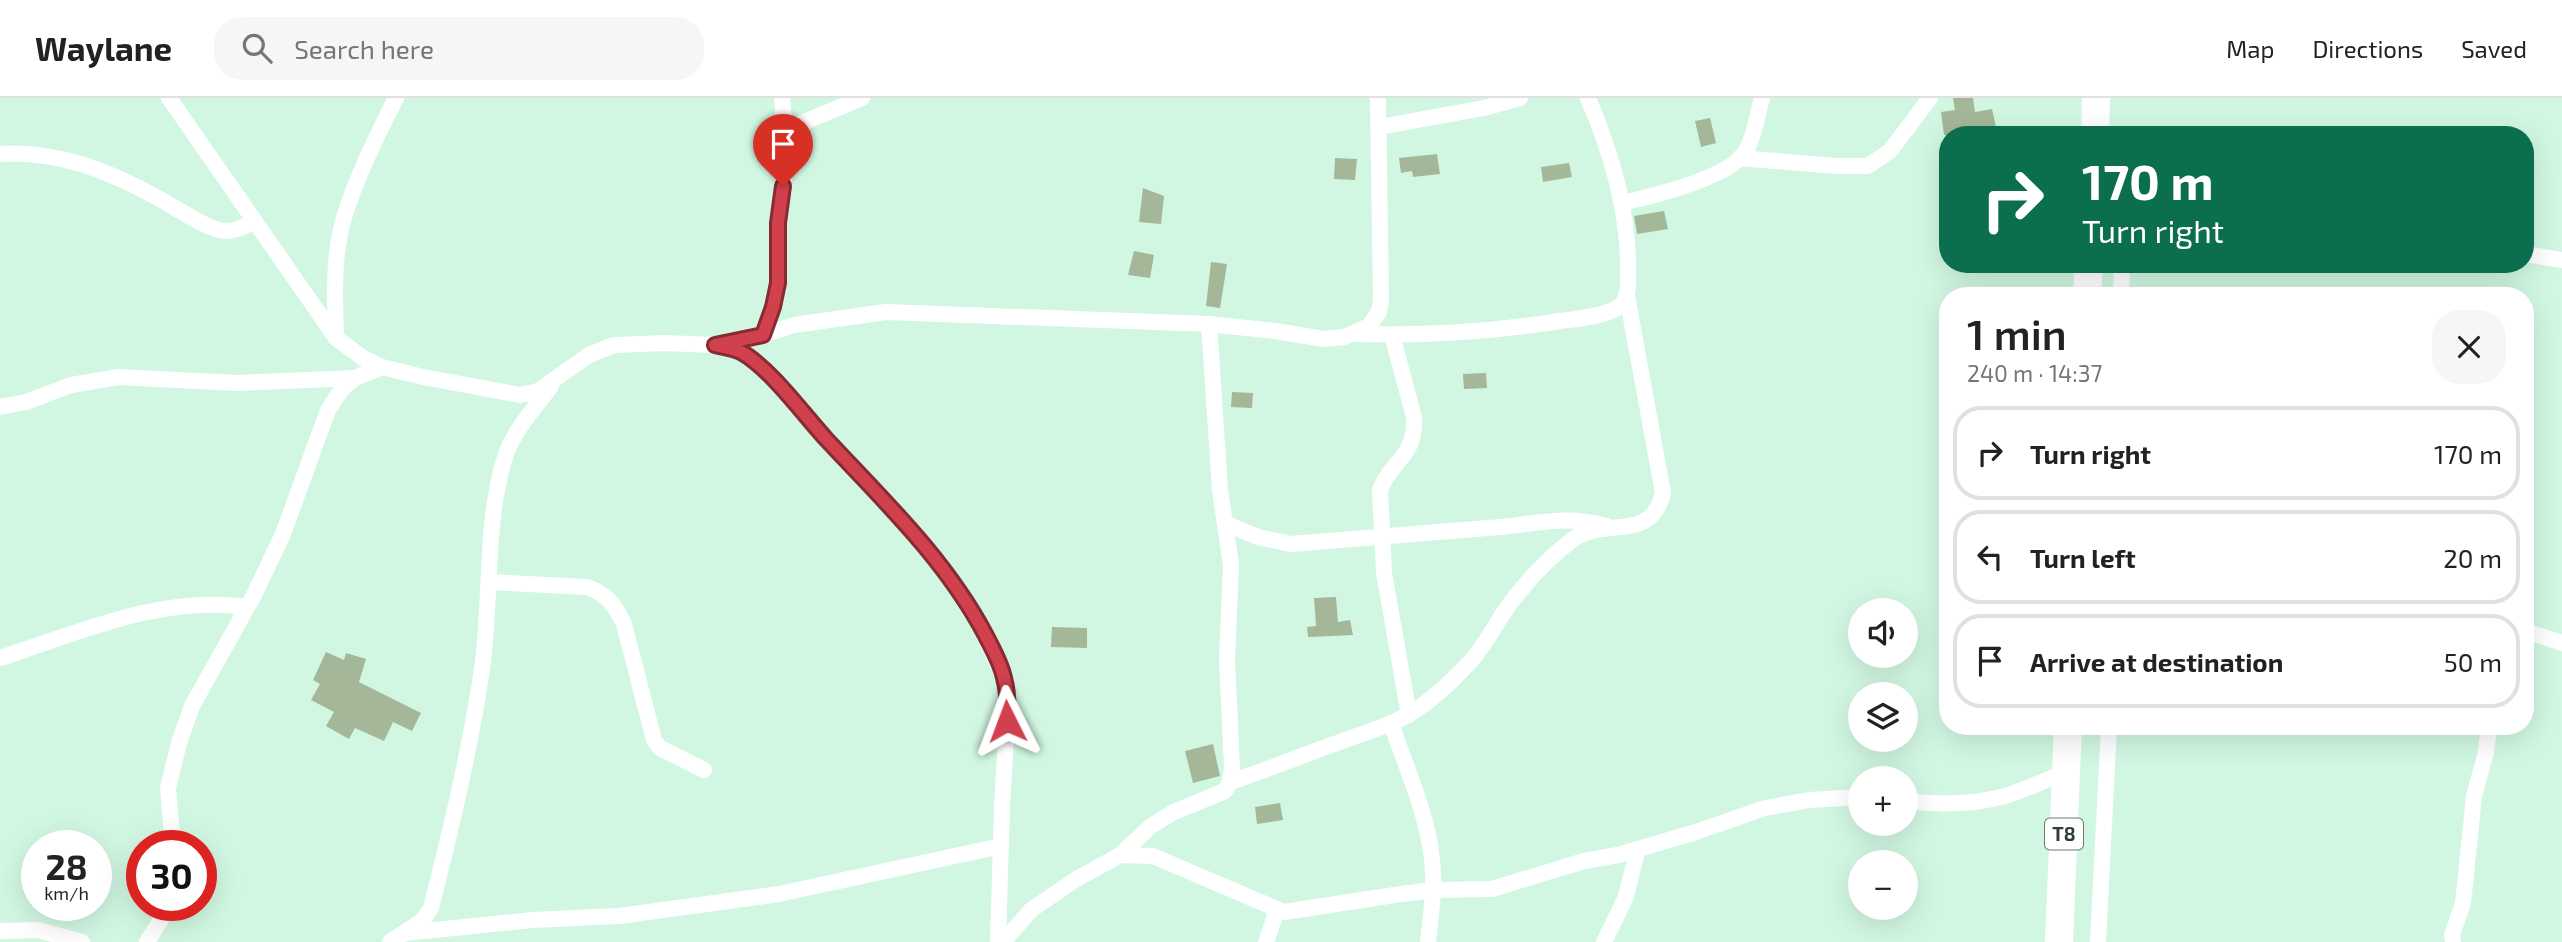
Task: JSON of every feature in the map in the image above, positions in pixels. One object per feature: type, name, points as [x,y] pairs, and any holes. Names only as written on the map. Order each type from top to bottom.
[{"type":"highway","points":[[2095,126],[2096,98]]},
{"type":"highway","name":"T8","points":[[2059,942],[2068,735]]},
{"type":"street","points":[[169,98],[336,338],[363,358],[382,367],[520,395],[538,391],[589,355],[614,345],[665,343],[715,345],[739,351],[775,382],[907,526],[959,590],[1004,677],[1008,701],[998,942]]},
{"type":"street","points":[[336,338],[335,278],[341,228],[367,161],[396,98]]},
{"type":"street","points":[[763,335],[778,283],[778,223],[785,171],[786,130],[782,98]]},
{"type":"street","points":[[786,130],[862,98]]},
{"type":"street","points":[[1357,334],[1374,320],[1381,300],[1378,98]]},
{"type":"street","points":[[1379,127],[1484,108],[1520,98]]},
{"type":"street","points":[[1230,782],[1409,715],[1443,689],[1471,660],[1508,606],[1574,538],[1651,519],[1660,507],[1663,493],[1627,296],[1628,254],[1622,203],[1618,181],[1588,98]]},
{"type":"street","points":[[1622,203],[1668,192],[1694,182],[1739,158],[1747,148],[1762,98]]},
{"type":"street","points":[[1739,158],[1868,166],[1890,151],[1930,98]]},
{"type":"street","points":[[0,154],[40,155],[88,165],[132,184],[219,230],[237,230],[255,221]]},
{"type":"street","points":[[2534,255],[2562,260]]},
{"type":"street","points":[[715,345],[794,325],[886,312],[1209,324],[1324,339],[1357,334],[1448,335],[1584,318],[1610,311],[1621,305],[1627,296]]},
{"type":"street","points":[[1003,942],[1031,910],[1075,880],[1120,855],[1151,826],[1174,812],[1221,794],[1230,782],[1232,768],[1227,659],[1231,565],[1220,490],[1209,324]]},
{"type":"street","points":[[1392,335],[1415,431],[1409,449],[1383,480],[1380,490],[1384,573],[1409,715]]},
{"type":"street","points":[[172,830],[168,788],[179,743],[197,696],[247,607],[283,534],[328,410],[342,389],[355,378],[382,367]]},
{"type":"street","points":[[0,407],[26,402],[71,385],[118,377],[238,383],[355,378]]},
{"type":"street","points":[[390,942],[422,921],[431,908],[471,737],[483,665],[496,499],[505,456],[517,433],[554,381]]},
{"type":"street","points":[[1226,524],[1258,537],[1291,544],[1502,527],[1567,519],[1615,528]]},
{"type":"street","points":[[489,582],[586,587],[597,590],[606,597],[617,609],[624,625],[654,740],[660,748],[704,771]]},
{"type":"street","points":[[0,658],[98,624],[146,611],[223,603],[247,607]]},
{"type":"street","points":[[2534,634],[2562,643]]},
{"type":"street","points":[[1391,723],[1426,830],[1432,857],[1434,890],[1428,942]]},
{"type":"street","points":[[2098,942],[2109,735]]},
{"type":"street","points":[[2453,942],[2452,935],[2464,896],[2474,796],[2488,735]]},
{"type":"street","points":[[1918,802],[1950,805],[1984,800],[2006,795],[2067,772]]},
{"type":"street","points":[[1120,855],[1153,856],[1277,910],[1296,910],[1434,890],[1492,889],[1696,832],[1765,808],[1809,800],[1848,798]]},
{"type":"street","points":[[405,933],[532,920],[619,916],[779,894],[1001,846]]},
{"type":"street","points":[[1604,942],[1625,899],[1638,849]]},
{"type":"street","points":[[1266,942],[1277,910]]},
{"type":"street","points":[[147,942],[160,921]]},
{"type":"street","points":[[0,931],[38,930],[82,942]]},
{"type":"building","points":[[1953,98],[1973,98],[1975,112],[1992,109],[1996,126],[1943,126],[1941,112],[1955,110]]},
{"type":"building","points":[[1710,118],[1716,143],[1701,147],[1695,121]]},
{"type":"building","points":[[1437,154],[1440,174],[1413,177],[1412,171],[1401,173],[1399,158]]},
{"type":"building","points":[[1335,158],[1357,159],[1355,180],[1334,179]]},
{"type":"building","points":[[1569,163],[1572,177],[1543,182],[1541,167]]},
{"type":"building","points":[[1143,188],[1164,196],[1161,224],[1139,222]]},
{"type":"building","points":[[1664,211],[1668,229],[1637,234],[1634,216]]},
{"type":"building","points":[[1134,251],[1154,255],[1150,278],[1128,275]]},
{"type":"building","points":[[1211,262],[1227,264],[1220,308],[1206,306]]},
{"type":"building","points":[[1486,373],[1487,388],[1464,389],[1463,374]]},
{"type":"building","points":[[1232,392],[1253,393],[1252,408],[1231,407]]},
{"type":"building","points":[[1336,597],[1338,622],[1350,620],[1353,635],[1308,637],[1307,627],[1316,626],[1314,598]]},
{"type":"building","points":[[1052,627],[1087,628],[1087,648],[1051,647]]},
{"type":"building","points":[[326,652],[344,660],[346,653],[366,659],[359,682],[421,713],[412,731],[393,722],[384,741],[355,728],[349,739],[326,726],[334,712],[311,700],[320,684],[313,680]]},
{"type":"building","points":[[1213,744],[1220,776],[1193,783],[1185,751]]},
{"type":"building","points":[[1280,803],[1283,820],[1257,824],[1255,807]]},
{"type":"route","points":[[783,186],[778,223],[778,283],[763,335],[715,345],[739,351],[775,382],[933,556],[959,590],[992,649],[1004,677],[1008,701],[1007,721]]}]
